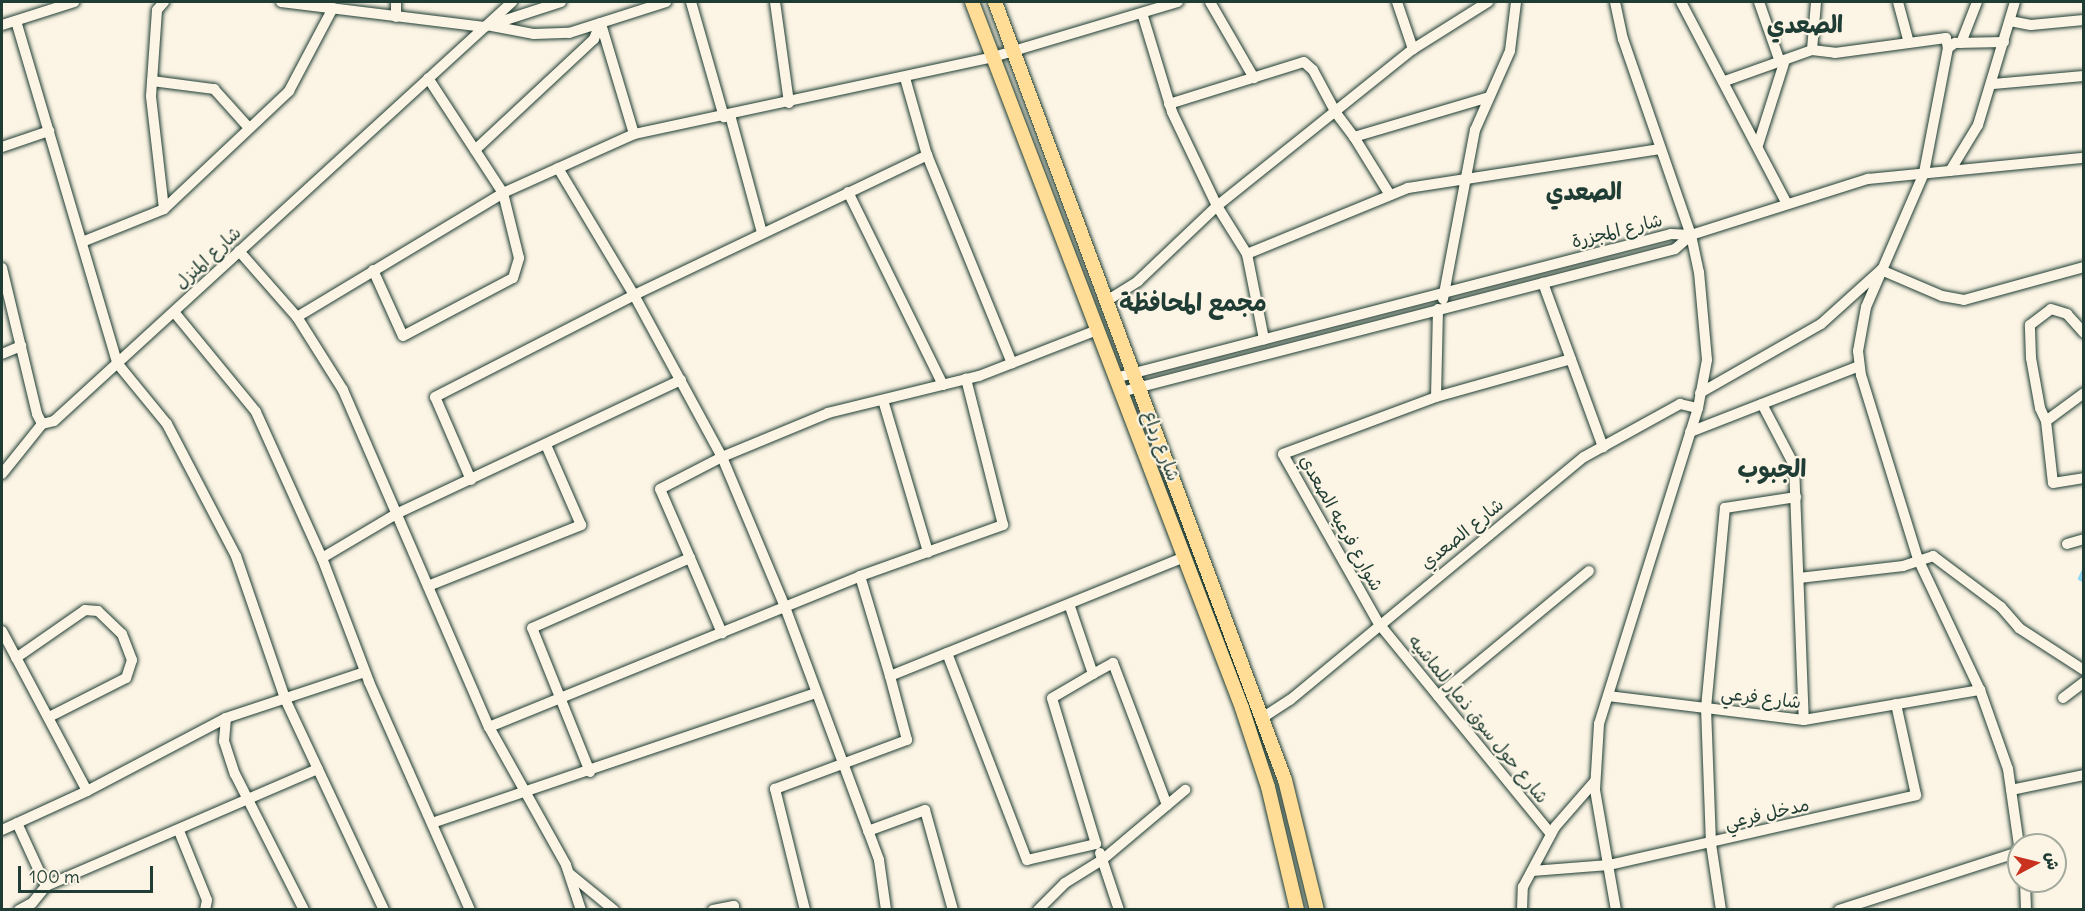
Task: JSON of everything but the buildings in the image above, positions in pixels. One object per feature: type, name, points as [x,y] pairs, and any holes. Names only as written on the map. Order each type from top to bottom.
[{"type":"main road","name":"شارع رداع","points":[[972,2],[1184,557],[1268,788],[1297,909]]},
{"type":"main road","name":"شارع رداع","points":[[995,2],[1136,372],[1285,780],[1317,909]]},
{"type":"street","points":[[2,25],[74,2]]},
{"type":"street","points":[[164,2],[157,10],[152,81],[164,209]]},
{"type":"street","points":[[281,2],[486,26],[534,34],[569,33],[666,2]]},
{"type":"street","points":[[396,2],[396,16]]},
{"type":"street","name":"شارع المنزل","points":[[42,424],[54,421],[512,2]]},
{"type":"street","points":[[486,26],[561,2]]},
{"type":"street","points":[[691,2],[762,232]]},
{"type":"street","points":[[775,2],[789,103]]},
{"type":"street","points":[[297,317],[504,193],[633,134],[789,103],[993,57],[1142,13],[1154,5],[1178,2]]},
{"type":"street","points":[[1210,2],[1254,78]]},
{"type":"street","points":[[1397,2],[1413,49]]},
{"type":"street","points":[[1108,300],[1138,281],[1217,206],[1336,113],[1413,49],[1488,2]]},
{"type":"street","points":[[1436,397],[1443,293],[1475,130],[1510,51],[1516,2]]},
{"type":"street","points":[[1615,2],[1660,149],[1691,235],[1699,272],[1707,360],[1698,408],[1599,724],[1595,781],[1616,909]]},
{"type":"street","points":[[1682,2],[1786,202]]},
{"type":"street","points":[[1758,145],[1782,61],[1759,2]]},
{"type":"street","points":[[1812,50],[1816,2]]},
{"type":"street","points":[[1898,2],[1909,43]]},
{"type":"street","points":[[1961,43],[1977,2]]},
{"type":"street","points":[[1950,171],[1978,125],[1993,84],[2015,2]]},
{"type":"street","points":[[82,242],[164,209],[289,91],[333,8]]},
{"type":"street","points":[[1142,13],[1169,104],[1217,206],[1246,254],[1264,339]]},
{"type":"street","points":[[2010,21],[2031,25],[2084,20]]},
{"type":"street","points":[[16,21],[117,363],[167,424],[236,556],[286,701],[384,909]]},
{"type":"street","points":[[600,24],[633,134]]},
{"type":"street","points":[[475,150],[594,39],[600,24]]},
{"type":"street","points":[[1725,81],[1812,50],[1835,53],[1946,38],[1948,48],[1924,173],[1861,321],[1859,366],[1918,559],[1980,690],[2008,769],[2017,833]]},
{"type":"street","points":[[1948,48],[1961,43],[2004,42]]},
{"type":"street","points":[[1169,104],[1304,62],[1313,70],[1336,113],[1354,136],[1390,195]]},
{"type":"street","points":[[1993,84],[2084,76]]},
{"type":"street","points":[[373,270],[403,336],[513,278],[519,258],[504,193],[428,78]]},
{"type":"street","points":[[905,78],[927,155],[1012,363]]},
{"type":"street","points":[[152,81],[214,89],[249,128]]},
{"type":"street","points":[[1354,136],[1489,97]]},
{"type":"street","points":[[2,147],[49,131]]},
{"type":"street","points":[[1246,254],[1408,188],[1660,149]]},
{"type":"street","points":[[471,480],[435,397],[762,232],[927,155]]},
{"type":"street","points":[[1691,235],[1786,202],[1868,179],[2084,158]]},
{"type":"street","points":[[558,168],[634,295],[722,457],[785,607],[879,860],[886,909]]},
{"type":"street","points":[[848,192],[943,385]]},
{"type":"street","name":"شارع المجزرة","points":[[1115,378],[1671,234],[1691,235]]},
{"type":"street","name":"شارع المجزرة","points":[[1121,392],[1675,249],[1691,235]]},
{"type":"street","points":[[239,251],[297,317],[344,390],[489,727],[523,794],[569,873],[581,909]]},
{"type":"street","points":[[1881,270],[1942,296],[1964,300],[2084,267]]},
{"type":"street","points":[[2,268],[42,424],[2,474]]},
{"type":"street","points":[[1700,393],[1821,324],[1881,270]]},
{"type":"street","points":[[1543,283],[1603,447]]},
{"type":"street","points":[[2084,333],[2067,315],[2051,309],[2030,325],[2031,358],[2046,421],[2053,483],[2084,477]]},
{"type":"street","points":[[174,312],[256,412],[322,558],[365,672],[470,909]]},
{"type":"street","points":[[722,633],[660,489],[722,457],[828,413],[966,380],[1097,330]]},
{"type":"street","points":[[2,354],[21,346]]},
{"type":"street","name":"شوارع فرعيه الصعدي","points":[[1379,624],[1283,453],[1436,397],[1571,359]]},
{"type":"street","points":[[1690,432],[1859,366]]},
{"type":"street","points":[[322,558],[396,514],[681,380]]},
{"type":"street","points":[[489,727],[559,696],[722,633],[860,576],[1003,525],[966,380]]},
{"type":"street","points":[[2046,421],[2084,393]]},
{"type":"street","points":[[883,400],[928,552]]},
{"type":"street","name":"شارع الصعدي","points":[[1262,718],[1290,700],[1379,624],[1584,457],[1680,404],[1698,408]]},
{"type":"street","points":[[1762,404],[1794,465],[1804,720]]},
{"type":"street","points":[[428,586],[581,525],[546,445]]},
{"type":"street","points":[[1720,909],[1711,844],[1706,708],[1725,508],[1796,497]]},
{"type":"street","points":[[2067,544],[2084,540]]},
{"type":"street","points":[[1799,578],[1903,566],[1918,559],[1933,556],[2001,606],[2019,628],[2084,670]]},
{"type":"street","points":[[890,676],[1184,557]]},
{"type":"street","points":[[590,772],[532,628],[690,558]]},
{"type":"street","points":[[1438,696],[1589,571]]},
{"type":"street","points":[[805,909],[775,789],[844,766],[907,740],[860,576]]},
{"type":"street","points":[[1069,604],[1093,674]]},
{"type":"street","points":[[16,658],[85,610],[98,611],[122,634],[132,660],[126,678],[49,717]]},
{"type":"street","name":"شارع حول سوق ذمار للماشيه","points":[[1379,624],[1551,834]]},
{"type":"street","points":[[2,631],[87,791]]},
{"type":"street","points":[[947,653],[1027,860],[1096,844]]},
{"type":"street","points":[[1119,909],[1096,844],[1052,698],[1113,663],[1167,805]]},
{"type":"street","points":[[2,830],[87,791],[226,717],[286,701],[365,672]]},
{"type":"street","points":[[2063,698],[2084,682]]},
{"type":"street","name":"شارع فرعي","points":[[1608,696],[1804,720],[1980,690]]},
{"type":"street","points":[[432,823],[590,772],[817,693]]},
{"type":"street","name":"مدخل فرعي","points":[[1532,871],[1609,866],[1916,795],[1896,704]]},
{"type":"street","points":[[226,717],[224,741],[235,774],[250,799],[304,909]]},
{"type":"street","points":[[18,909],[32,903],[46,886],[179,831],[318,769]]},
{"type":"street","points":[[2011,790],[2084,775]]},
{"type":"street","points":[[1522,909],[1523,887],[1551,834],[1595,781]]},
{"type":"street","points":[[1038,909],[1065,883],[1102,860],[1185,790]]},
{"type":"street","points":[[868,831],[925,810],[953,909]]},
{"type":"street","points":[[17,823],[46,886]]},
{"type":"street","points":[[179,831],[207,900],[205,909]]},
{"type":"street","points":[[1839,909],[2007,856]]},
{"type":"street","points":[[569,873],[614,909]]},
{"type":"street","points":[[2025,893],[2026,909]]},
{"type":"street","points":[[713,909],[734,906],[734,909]]},
{"type":"waterway","points":[[2082,571],[2079,578],[2084,581]]},
{"type":"district","name":"الصعدي","points":[[1805,25]]},
{"type":"district","name":"الصعدي","points":[[1584,192]]},
{"type":"district","name":"مجمع المحافظة","points":[[1193,303]]},
{"type":"district","name":"الجبوب","points":[[1772,469]]}]
